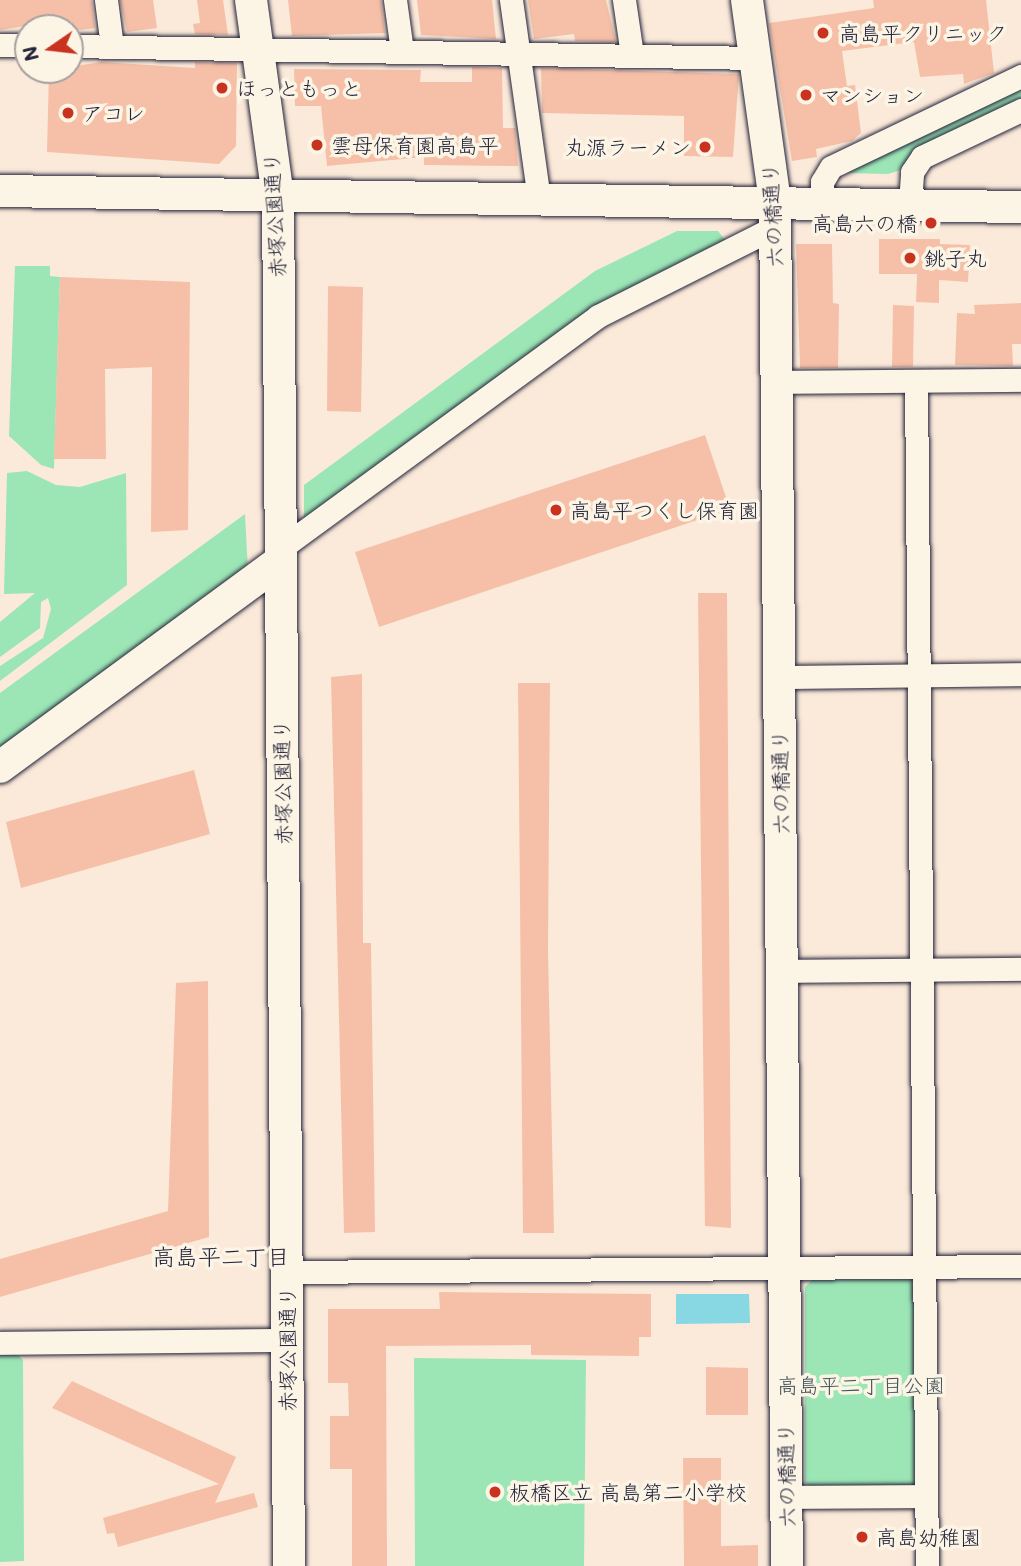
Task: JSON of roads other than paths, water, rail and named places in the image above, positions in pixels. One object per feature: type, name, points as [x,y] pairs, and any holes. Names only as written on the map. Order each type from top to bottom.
[{"type":"street","points":[[106,0],[112,47]]},
{"type":"street","name":"赤塚公園通り","points":[[251,0],[278,196],[289,1566]]},
{"type":"street","points":[[395,0],[402,51]]},
{"type":"street","points":[[511,0],[539,200]]},
{"type":"street","points":[[624,0],[632,55]]},
{"type":"street","name":"六の橋通り","points":[[747,0],[775,214],[787,1566]]},
{"type":"street","points":[[84,46],[755,58]]},
{"type":"street","points":[[822,202],[822,182],[831,167],[1021,76]]},
{"type":"street","points":[[910,203],[912,172],[922,157],[1021,110]]},
{"type":"street","points":[[0,191],[539,200],[775,214]]},
{"type":"street","points":[[0,767],[598,316],[775,214],[822,202],[1021,207]]},
{"type":"street","points":[[776,382],[1021,380]]},
{"type":"street","points":[[916,381],[927,1566]]},
{"type":"street","points":[[779,677],[1021,674]]},
{"type":"street","points":[[781,971],[1021,970]]},
{"type":"street","points":[[287,1272],[1021,1266]]},
{"type":"street","points":[[0,1343],[287,1340]]},
{"type":"street","points":[[786,1497],[926,1496]]},
{"type":"water","points":[[676,1294],[749,1294],[750,1323],[676,1324]]},
{"type":"place","name":"高島平クリニック","points":[[823,33]]},
{"type":"place","name":"ほっともっと","points":[[222,88]]},
{"type":"place","name":"マンション","points":[[806,95]]},
{"type":"place","name":"アコレ","points":[[68,113]]},
{"type":"place","name":"雲母保育園高島平","points":[[317,145]]},
{"type":"place","name":"丸源ラーメン","points":[[705,147]]},
{"type":"place","name":"高島六の橋","points":[[931,223]]},
{"type":"place","name":"銚子丸","points":[[910,258]]},
{"type":"place","name":"高島平つくし保育園","points":[[556,510]]},
{"type":"place","name":"板橋区立 高島第二小学校","points":[[495,1492]]},
{"type":"place","name":"高島幼稚園","points":[[862,1537]]},
{"type":"district","name":"高島平二丁目","points":[[221,1256]]},
{"type":"park label","name":"高島平二丁目公園","points":[[861,1385]]}]
